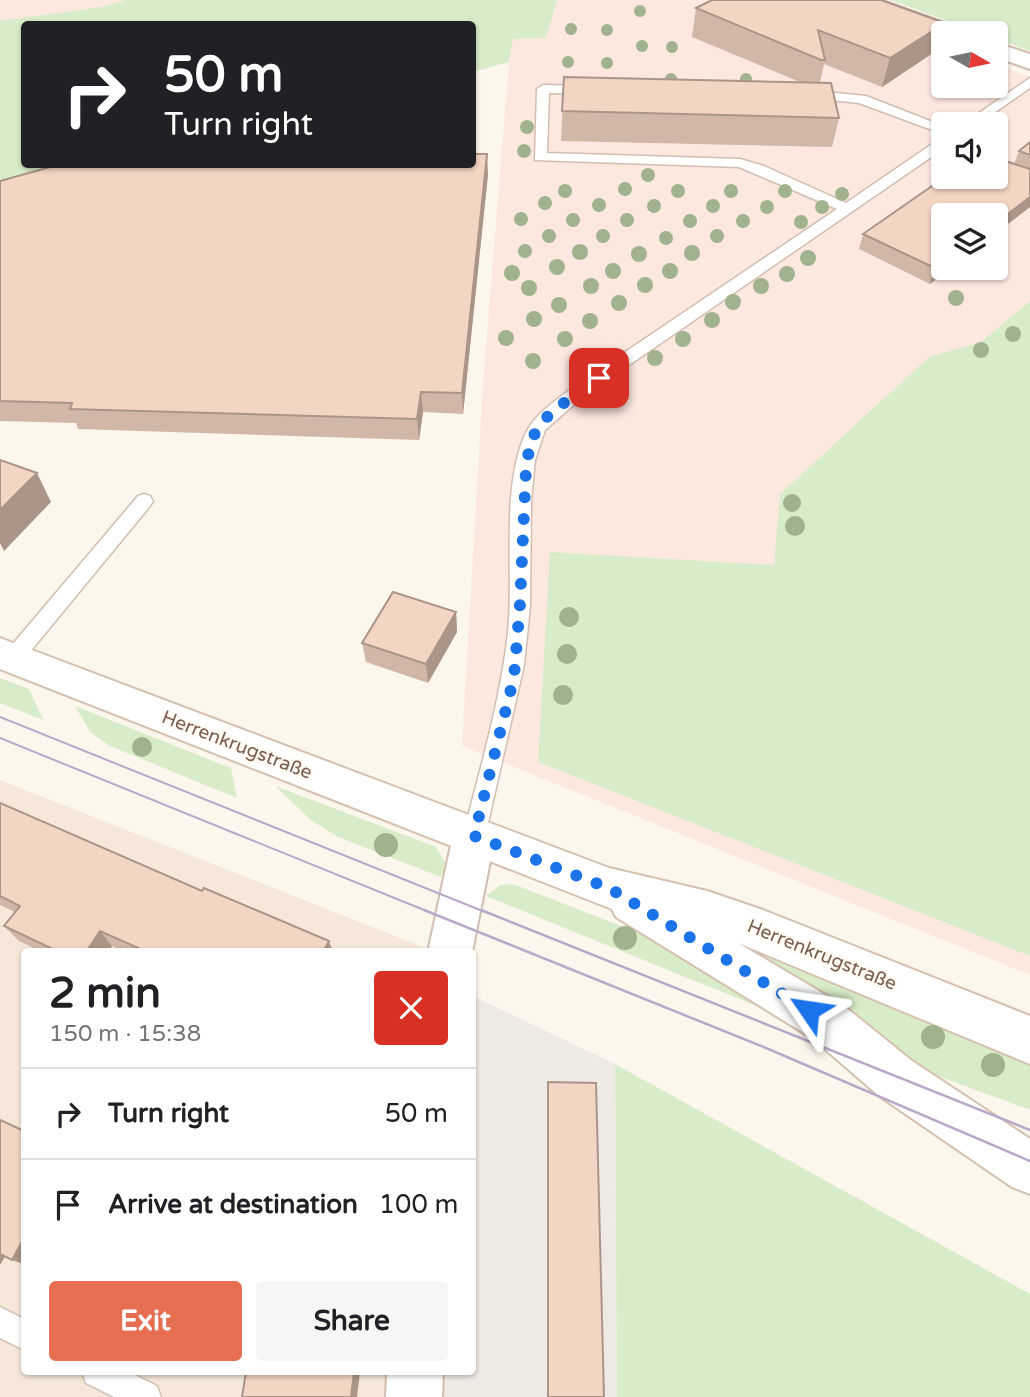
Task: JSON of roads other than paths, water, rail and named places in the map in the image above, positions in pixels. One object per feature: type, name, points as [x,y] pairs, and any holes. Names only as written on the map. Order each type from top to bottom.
[{"type":"street","points":[[860,0],[931,26]]},
{"type":"street","points":[[1008,54],[1030,62]]},
{"type":"street","name":"Herrenkrugstraße","points":[[6,656],[609,888],[707,911],[763,931],[1030,1040]]},
{"type":"street","points":[[451,948],[474,836]]},
{"type":"street","name":"Herrenkrugstraße","points":[[609,888],[828,1022],[895,1078],[1030,1168]]},
{"type":"street","points":[[414,1397],[415,1375]]},
{"type":"lane","points":[[987,112],[1030,82]]},
{"type":"lane","points":[[605,90],[543,89],[540,157],[740,163],[846,208]]},
{"type":"lane","points":[[797,94],[861,99],[931,134]]},
{"type":"lane","points":[[474,836],[514,677],[526,468],[531,439],[538,425],[578,392],[931,148]]},
{"type":"lane","points":[[6,656],[145,501]]},
{"type":"lane","points":[[942,1111],[1030,1146]]},
{"type":"lane","points":[[0,1322],[21,1333]]},
{"type":"lane","points":[[103,1375],[146,1397]]},
{"type":"tram line","points":[[0,717],[485,912]]},
{"type":"tram line","points":[[0,738],[429,912]]},
{"type":"tram line","points":[[424,910],[766,1048],[1030,1161]]},
{"type":"tram line","points":[[481,910],[1030,1130]]}]
